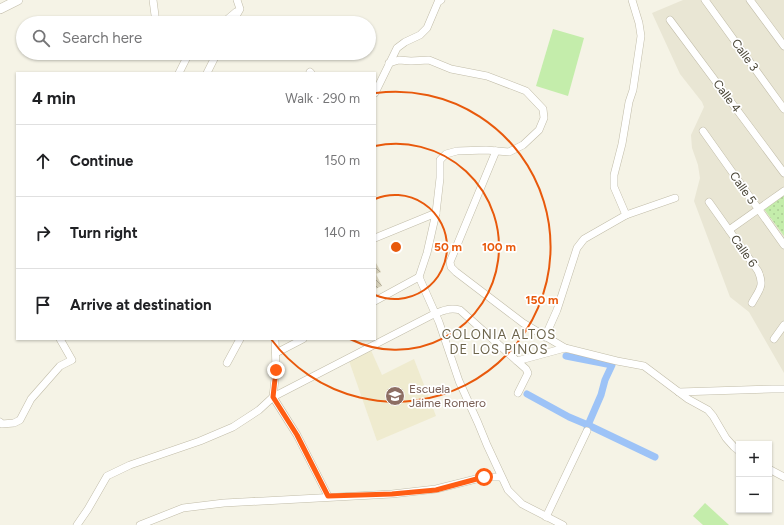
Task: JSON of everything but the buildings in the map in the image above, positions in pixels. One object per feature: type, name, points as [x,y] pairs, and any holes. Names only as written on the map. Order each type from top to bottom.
[{"type":"street","points":[[0,9],[18,0]]},
{"type":"street","points":[[153,0],[155,16]]},
{"type":"street","points":[[236,16],[240,9],[237,0]]},
{"type":"street","points":[[376,91],[397,48],[405,42],[420,35],[427,28],[438,2],[441,0]]},
{"type":"street","points":[[626,216],[614,187],[614,175],[622,144],[629,102],[633,90],[641,36],[639,23],[632,0]]},
{"type":"street","name":"Calle 3","points":[[705,0],[784,109]]},
{"type":"street","points":[[750,0],[784,46]]},
{"type":"street","points":[[231,16],[240,9]]},
{"type":"street","name":"Calle 4","points":[[670,20],[784,173]]},
{"type":"street","points":[[180,72],[186,60]]},
{"type":"street","points":[[208,72],[214,60]]},
{"type":"street","points":[[389,63],[399,60],[429,60],[452,69],[487,76],[526,91],[543,109],[544,118],[539,130],[523,145],[509,152],[457,151],[446,154],[440,160],[436,213],[427,253],[419,277],[434,314],[439,322],[460,382],[508,490],[522,504],[563,525]]},
{"type":"street","name":"Calle 5","points":[[703,131],[784,245]]},
{"type":"street","points":[[496,151],[450,262],[451,267],[523,323],[565,348],[644,366],[688,399],[708,410],[726,438],[736,449]]},
{"type":"street","points":[[729,230],[784,191]]},
{"type":"street","points":[[545,337],[557,310],[577,248],[584,239],[626,216],[675,198]]},
{"type":"street","name":"Calle 6","points":[[709,202],[761,278],[762,284],[752,303]]},
{"type":"street","points":[[376,238],[436,213]]},
{"type":"street","points":[[376,299],[419,277]]},
{"type":"street","points":[[77,525],[107,476],[130,465],[200,441],[234,427],[259,410],[273,397],[374,342],[448,309],[454,308],[460,310],[526,369],[528,373],[518,393]]},
{"type":"street","points":[[774,339],[784,325]]},
{"type":"street","points":[[0,422],[2,424],[14,423],[20,420],[31,399],[60,366],[72,360],[61,340]]},
{"type":"street","points":[[227,363],[239,340]]},
{"type":"street","points":[[275,340],[276,370],[273,397],[297,435],[328,496]]},
{"type":"street","points":[[276,353],[301,340]]},
{"type":"street","points":[[517,361],[565,348]]},
{"type":"street","points":[[679,392],[772,389],[784,390]]},
{"type":"street","points":[[546,517],[586,431]]},
{"type":"street","points":[[772,471],[784,477]]},
{"type":"street","points":[[140,525],[183,508],[224,503],[328,496],[392,494],[436,490],[484,477],[501,477]]},
{"type":"shaded area","points":[[683,0],[784,0],[784,373],[749,312],[730,297],[694,201],[700,178],[698,165],[692,148],[691,135],[704,107],[702,102],[680,74],[652,13]]},
{"type":"shaded area","name":"Escuela Jaime Romero","points":[[370,348],[382,375],[414,359],[436,416],[377,441],[348,358]]},
{"type":"green space","points":[[553,29],[584,38],[568,96],[536,86]]},
{"type":"green space","points":[[784,195],[784,236],[764,209]]},
{"type":"green space","points":[[705,503],[729,525],[703,525],[693,516]]},
{"type":"waterway","points":[[527,394],[569,417],[588,425],[612,365],[566,356]]},
{"type":"waterway","points":[[587,429],[588,425],[655,457]]},
{"type":"place","name":"Escuela Jaime Romero","points":[[395,396]]},
{"type":"district","name":"COLONIA ALTOS DE LOS PINOS","points":[[499,342]]},
{"type":"route","points":[[276,370],[273,397],[297,435],[328,496],[392,494],[436,490],[484,477]]}]
